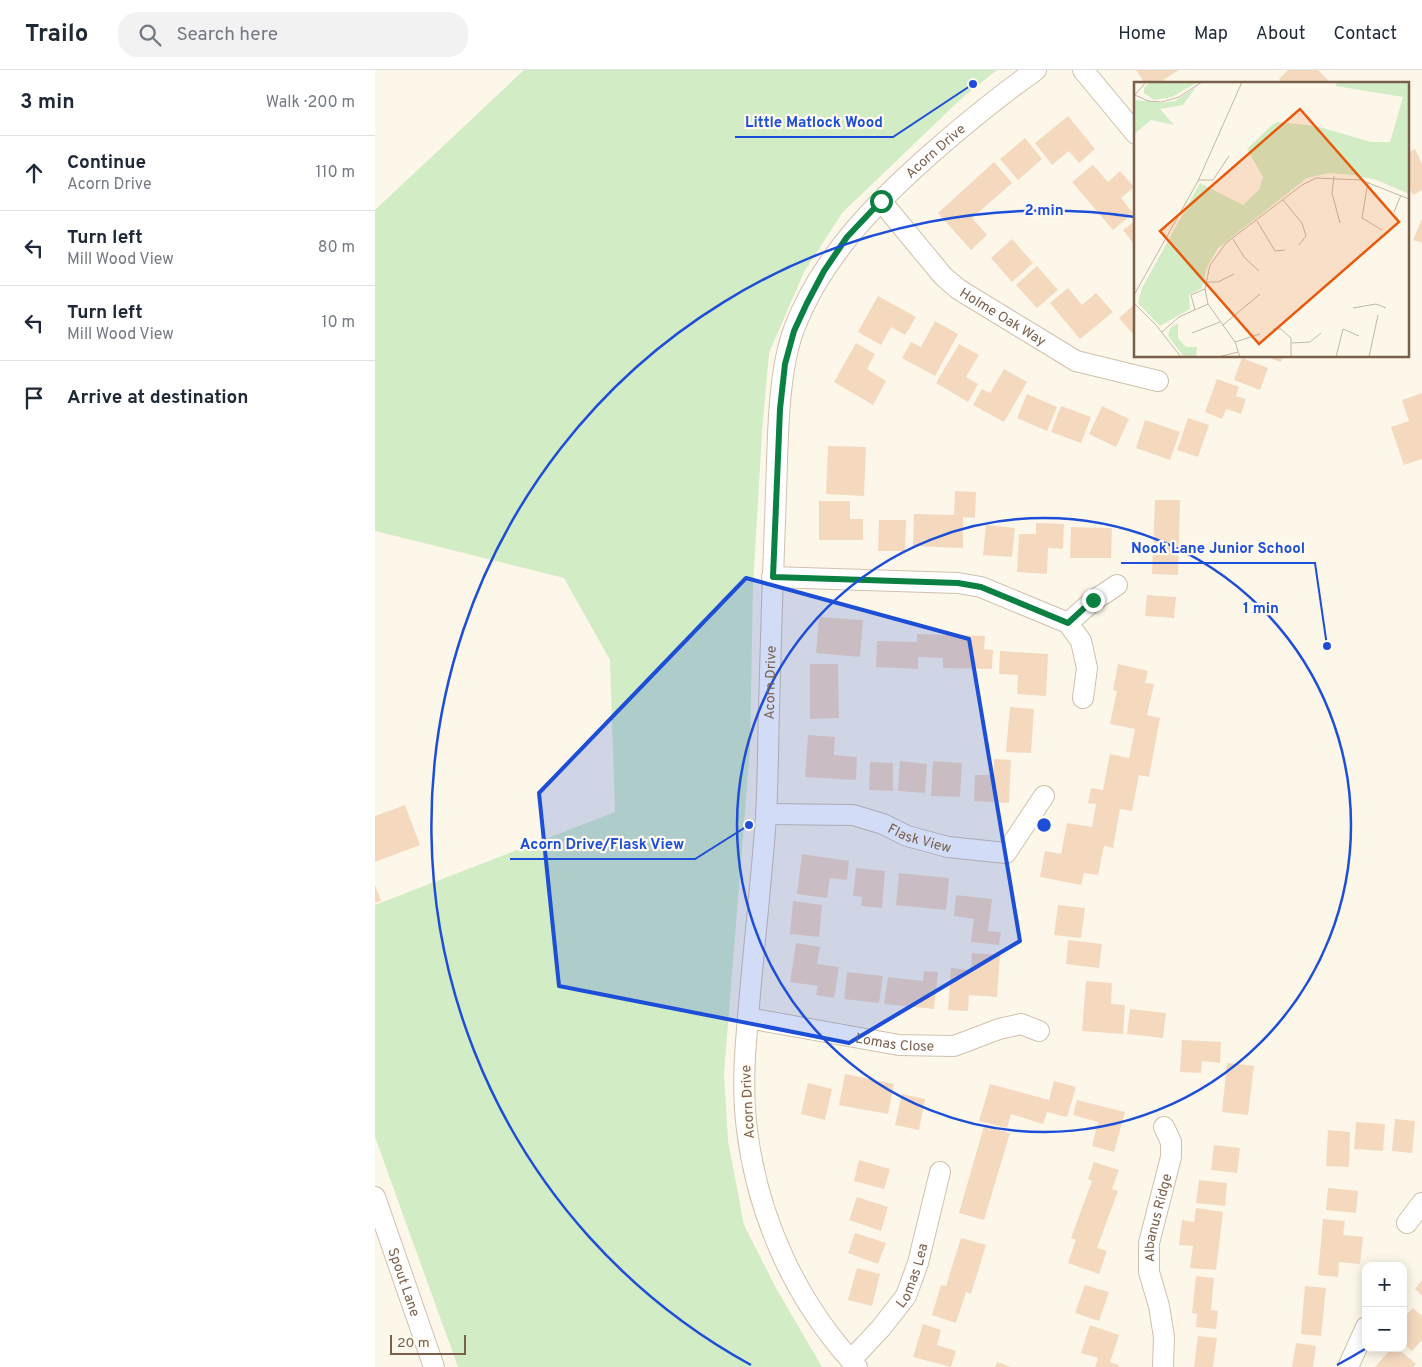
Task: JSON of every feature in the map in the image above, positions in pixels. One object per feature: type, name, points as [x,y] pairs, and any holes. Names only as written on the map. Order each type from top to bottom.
[{"type":"street","name":"Acorn Drive","points":[[854,1364],[809,1305],[783,1259],[765,1210],[753,1167],[746,1128],[743,1074],[766,814],[780,409],[785,364],[794,331],[807,303],[824,271],[847,237],[921,163],[983,108],[1035,70]]},
{"type":"street","points":[[1083,70],[1134,132]]},
{"type":"street","name":"Holme Oak Way","points":[[881,201],[943,276],[958,289],[1076,362],[1158,381]]},
{"type":"street","points":[[773,577],[958,583],[981,587],[1068,623],[1081,641],[1087,668],[1083,698]]},
{"type":"street","points":[[1068,623],[1093,600],[1117,585]]},
{"type":"street","name":"Flask View","points":[[766,814],[853,815],[883,824],[907,836],[948,848],[1006,853],[1044,796]]},
{"type":"street","name":"Lomas Close","points":[[747,1018],[899,1044],[954,1046],[999,1029],[1021,1024],[1039,1031]]},
{"type":"street","name":"Albanus Ridge","points":[[1163,1367],[1164,1337],[1159,1306],[1149,1272],[1149,1243],[1171,1157],[1171,1142],[1164,1127]]},
{"type":"street","name":"Lomas Lea","points":[[854,1364],[906,1296],[918,1263],[940,1172]]},
{"type":"street","name":"Spout Lane","points":[[375,1197],[434,1367]]},
{"type":"street","points":[[1407,1223],[1422,1203]]},
{"type":"street","points":[[1348,1367],[1362,1336]]},
{"type":"highlighted area","points":[[746,578],[969,639],[1020,941],[849,1043],[559,986],[539,793]]},
{"type":"green space","points":[[524,70],[997,70],[962,98],[842,213],[804,272],[769,353],[762,432],[753,587],[750,749],[724,1074],[728,1141],[744,1225],[776,1288],[822,1367],[458,1367],[375,1137],[375,905],[615,812],[610,660],[564,578],[375,531],[375,210]]},
{"type":"building","points":[[1136,70],[1179,70],[1163,80],[1164,82],[1144,82]]},
{"type":"building","points":[[1288,70],[1318,70],[1330,82],[1282,82],[1279,79]]},
{"type":"building","points":[[1068,116],[1095,149],[1079,163],[1069,151],[1052,165],[1035,143]]},
{"type":"building","points":[[1025,138],[1042,159],[1018,180],[1000,159]]},
{"type":"building","points":[[1415,149],[1422,164],[1422,190],[1413,195],[1409,188],[1409,152]]},
{"type":"building","points":[[994,162],[1012,183],[972,218],[987,235],[971,250],[938,213]]},
{"type":"building","points":[[1093,165],[1108,182],[1120,171],[1134,187],[1121,198],[1133,213],[1113,230],[1072,182]]},
{"type":"building","points":[[1422,219],[1422,243],[1413,240]]},
{"type":"building","points":[[1134,222],[1134,244],[1123,230]]},
{"type":"building","points":[[1012,239],[1033,263],[1012,282],[991,258]]},
{"type":"building","points":[[1037,266],[1058,290],[1037,308],[1016,285]]},
{"type":"building","points":[[1068,288],[1082,305],[1096,293],[1113,312],[1080,339],[1050,303]]},
{"type":"building","points":[[878,296],[916,317],[905,335],[891,327],[881,345],[858,332]]},
{"type":"building","points":[[1134,305],[1133,334],[1119,318]]},
{"type":"building","points":[[935,321],[958,334],[935,376],[902,358],[911,342],[921,347]]},
{"type":"building","points":[[856,343],[875,354],[867,369],[886,381],[873,405],[834,382]]},
{"type":"building","points":[[959,344],[979,355],[966,377],[978,384],[968,402],[936,383]]},
{"type":"building","points":[[1242,358],[1268,368],[1260,390],[1234,380]]},
{"type":"building","points":[[1270,358],[1282,358],[1281,362]]},
{"type":"building","points":[[1004,369],[1027,382],[1004,422],[973,405],[982,389],[990,393]]},
{"type":"building","points":[[1217,379],[1239,387],[1236,396],[1246,399],[1241,414],[1226,409],[1222,419],[1205,412]]},
{"type":"building","points":[[1422,393],[1422,459],[1404,465],[1391,427],[1409,421],[1402,400]]},
{"type":"building","points":[[1027,394],[1057,407],[1047,431],[1017,418]]},
{"type":"building","points":[[1061,406],[1091,417],[1081,443],[1051,432]]},
{"type":"building","points":[[1102,406],[1129,419],[1116,447],[1089,434]]},
{"type":"building","points":[[1188,418],[1209,425],[1198,457],[1177,450]]},
{"type":"building","points":[[1145,420],[1180,432],[1170,460],[1136,448]]},
{"type":"building","points":[[828,446],[866,447],[864,496],[826,494]]},
{"type":"building","points":[[955,491],[976,492],[975,518],[963,517],[963,548],[913,546],[914,514],[954,515]]},
{"type":"building","points":[[1155,500],[1180,500],[1178,575],[1152,574]]},
{"type":"building","points":[[819,501],[850,501],[850,519],[863,519],[863,540],[819,540]]},
{"type":"building","points":[[879,520],[906,520],[905,551],[878,551]]},
{"type":"building","points":[[1036,523],[1064,524],[1063,549],[1048,548],[1047,574],[1017,572],[1019,534],[1036,534]]},
{"type":"building","points":[[986,525],[1015,528],[1012,557],[983,555]]},
{"type":"building","points":[[1071,527],[1112,528],[1111,558],[1070,558]]},
{"type":"building","points":[[1147,595],[1176,597],[1174,618],[1145,616]]},
{"type":"building","points":[[819,617],[863,620],[860,657],[816,653]]},
{"type":"building","points":[[917,634],[985,636],[984,649],[993,650],[992,669],[943,668],[943,658],[918,657],[918,669],[876,667],[877,641],[917,642]]},
{"type":"building","points":[[1000,651],[1048,654],[1046,696],[1017,694],[1018,675],[999,674]]},
{"type":"building","points":[[810,664],[838,664],[839,718],[810,719]]},
{"type":"building","points":[[1118,664],[1148,671],[1145,683],[1154,684],[1147,715],[1160,718],[1149,777],[1139,775],[1132,811],[1120,809],[1113,848],[1104,846],[1098,875],[1084,873],[1081,885],[1040,877],[1045,851],[1061,854],[1067,823],[1092,827],[1096,804],[1088,803],[1091,788],[1103,790],[1110,754],[1129,758],[1135,729],[1110,724],[1117,691],[1113,690]]},
{"type":"building","points":[[1010,707],[1034,709],[1031,753],[1006,752]]},
{"type":"building","points":[[808,735],[835,737],[834,755],[857,757],[856,780],[805,777]]},
{"type":"building","points":[[994,759],[1011,760],[1009,803],[974,801],[975,775],[994,775]]},
{"type":"building","points":[[900,761],[927,764],[925,793],[898,791]]},
{"type":"building","points":[[933,761],[962,763],[960,797],[931,796]]},
{"type":"building","points":[[870,762],[893,763],[893,791],[869,790]]},
{"type":"building","points":[[405,805],[420,845],[375,862],[375,816]]},
{"type":"building","points":[[802,854],[849,861],[847,880],[830,878],[827,898],[797,894]]},
{"type":"building","points":[[856,868],[885,871],[882,908],[861,906],[862,897],[853,896]]},
{"type":"building","points":[[899,873],[949,878],[946,910],[896,905]]},
{"type":"building","points":[[375,885],[381,901],[375,903]]},
{"type":"building","points":[[956,895],[992,899],[988,931],[1001,932],[999,945],[971,942],[974,919],[954,916]]},
{"type":"building","points":[[793,901],[822,905],[819,937],[790,934]]},
{"type":"building","points":[[1058,905],[1085,908],[1081,938],[1054,935]]},
{"type":"building","points":[[1068,940],[1102,944],[1099,968],[1066,964]]},
{"type":"building","points":[[796,943],[820,947],[817,964],[839,967],[834,998],[816,995],[818,986],[790,982]]},
{"type":"building","points":[[972,953],[1000,955],[997,997],[969,995],[968,1011],[948,1010],[951,968],[971,970]]},
{"type":"building","points":[[924,971],[938,972],[934,1009],[884,1004],[888,977],[923,981]]},
{"type":"building","points":[[847,972],[883,976],[879,1003],[844,999]]},
{"type":"building","points":[[1086,981],[1112,983],[1111,1004],[1125,1005],[1123,1034],[1082,1031]]},
{"type":"building","points":[[1130,1009],[1166,1013],[1163,1038],[1127,1034]]},
{"type":"building","points":[[1182,1040],[1221,1042],[1220,1063],[1202,1061],[1201,1073],[1180,1072]]},
{"type":"building","points":[[1227,1063],[1254,1066],[1248,1115],[1222,1112]]},
{"type":"building","points":[[845,1074],[894,1084],[888,1114],[839,1105]]},
{"type":"building","points":[[1054,1081],[1076,1087],[1067,1117],[1047,1112],[1043,1124],[1011,1114],[1007,1128],[979,1121],[990,1084],[1049,1100]]},
{"type":"building","points":[[808,1083],[832,1089],[825,1120],[801,1114]]},
{"type":"building","points":[[902,1094],[925,1099],[919,1130],[895,1125]]},
{"type":"building","points":[[1077,1100],[1125,1112],[1114,1152],[1092,1146],[1098,1122],[1073,1115]]},
{"type":"building","points":[[1395,1119],[1415,1121],[1412,1153],[1392,1151]]},
{"type":"building","points":[[1356,1122],[1385,1124],[1383,1151],[1354,1149]]},
{"type":"building","points":[[984,1126],[1010,1133],[984,1220],[959,1213]]},
{"type":"building","points":[[1328,1130],[1350,1132],[1349,1167],[1326,1166]]},
{"type":"building","points":[[1214,1145],[1240,1148],[1237,1173],[1211,1170]]},
{"type":"building","points":[[859,1160],[890,1169],[884,1189],[854,1181]]},
{"type":"building","points":[[1094,1162],[1119,1170],[1112,1189],[1118,1191],[1097,1248],[1107,1251],[1099,1274],[1068,1263],[1076,1240],[1071,1238],[1092,1181],[1088,1179]]},
{"type":"building","points":[[1199,1180],[1227,1183],[1225,1206],[1196,1203]]},
{"type":"building","points":[[1328,1188],[1358,1191],[1356,1213],[1326,1210]]},
{"type":"building","points":[[857,1197],[888,1207],[881,1231],[849,1220]]},
{"type":"building","points":[[1196,1208],[1223,1212],[1216,1270],[1190,1268],[1193,1246],[1179,1245],[1182,1220],[1194,1222]]},
{"type":"building","points":[[1323,1219],[1345,1221],[1343,1235],[1363,1237],[1360,1264],[1339,1262],[1338,1277],[1318,1275]]},
{"type":"building","points":[[855,1233],[886,1243],[878,1264],[848,1253]]},
{"type":"building","points":[[961,1238],[986,1245],[971,1294],[966,1292],[956,1323],[932,1315],[941,1285],[946,1286]]},
{"type":"building","points":[[857,1268],[880,1274],[872,1306],[848,1300]]},
{"type":"building","points":[[1196,1276],[1214,1278],[1211,1310],[1218,1311],[1216,1329],[1196,1327],[1197,1314],[1192,1313]]},
{"type":"building","points":[[1422,1280],[1422,1296],[1415,1289]]},
{"type":"building","points":[[1085,1285],[1109,1292],[1099,1321],[1075,1313]]},
{"type":"building","points":[[1305,1286],[1326,1288],[1321,1336],[1301,1334]]},
{"type":"building","points":[[1413,1308],[1422,1316],[1422,1340],[1412,1351],[1407,1347],[1407,1314]]},
{"type":"building","points":[[923,1324],[941,1330],[937,1345],[956,1351],[951,1367],[913,1357]]},
{"type":"building","points":[[1090,1325],[1119,1335],[1110,1362],[1119,1365],[1118,1367],[1095,1367],[1098,1358],[1081,1353]]},
{"type":"building","points":[[1198,1336],[1217,1338],[1213,1367],[1194,1367]]},
{"type":"building","points":[[1296,1343],[1316,1346],[1313,1367],[1292,1367]]},
{"type":"building","points":[[1388,1352],[1402,1352],[1416,1364],[1413,1367],[1375,1367]]},
{"type":"building","points":[[997,1362],[1011,1367],[995,1367]]},
{"type":"place","name":"Little Matlock Wood","points":[[973,84]]},
{"type":"place","name":"Nook Lane Junior School","points":[[1327,646]]},
{"type":"place","name":"Acorn Drive/Flask View","points":[[749,825]]},
{"type":"route","points":[[881,201],[847,237],[824,271],[794,331],[785,364],[780,409],[773,577],[958,583],[981,587],[1068,623],[1093,600]]}]
